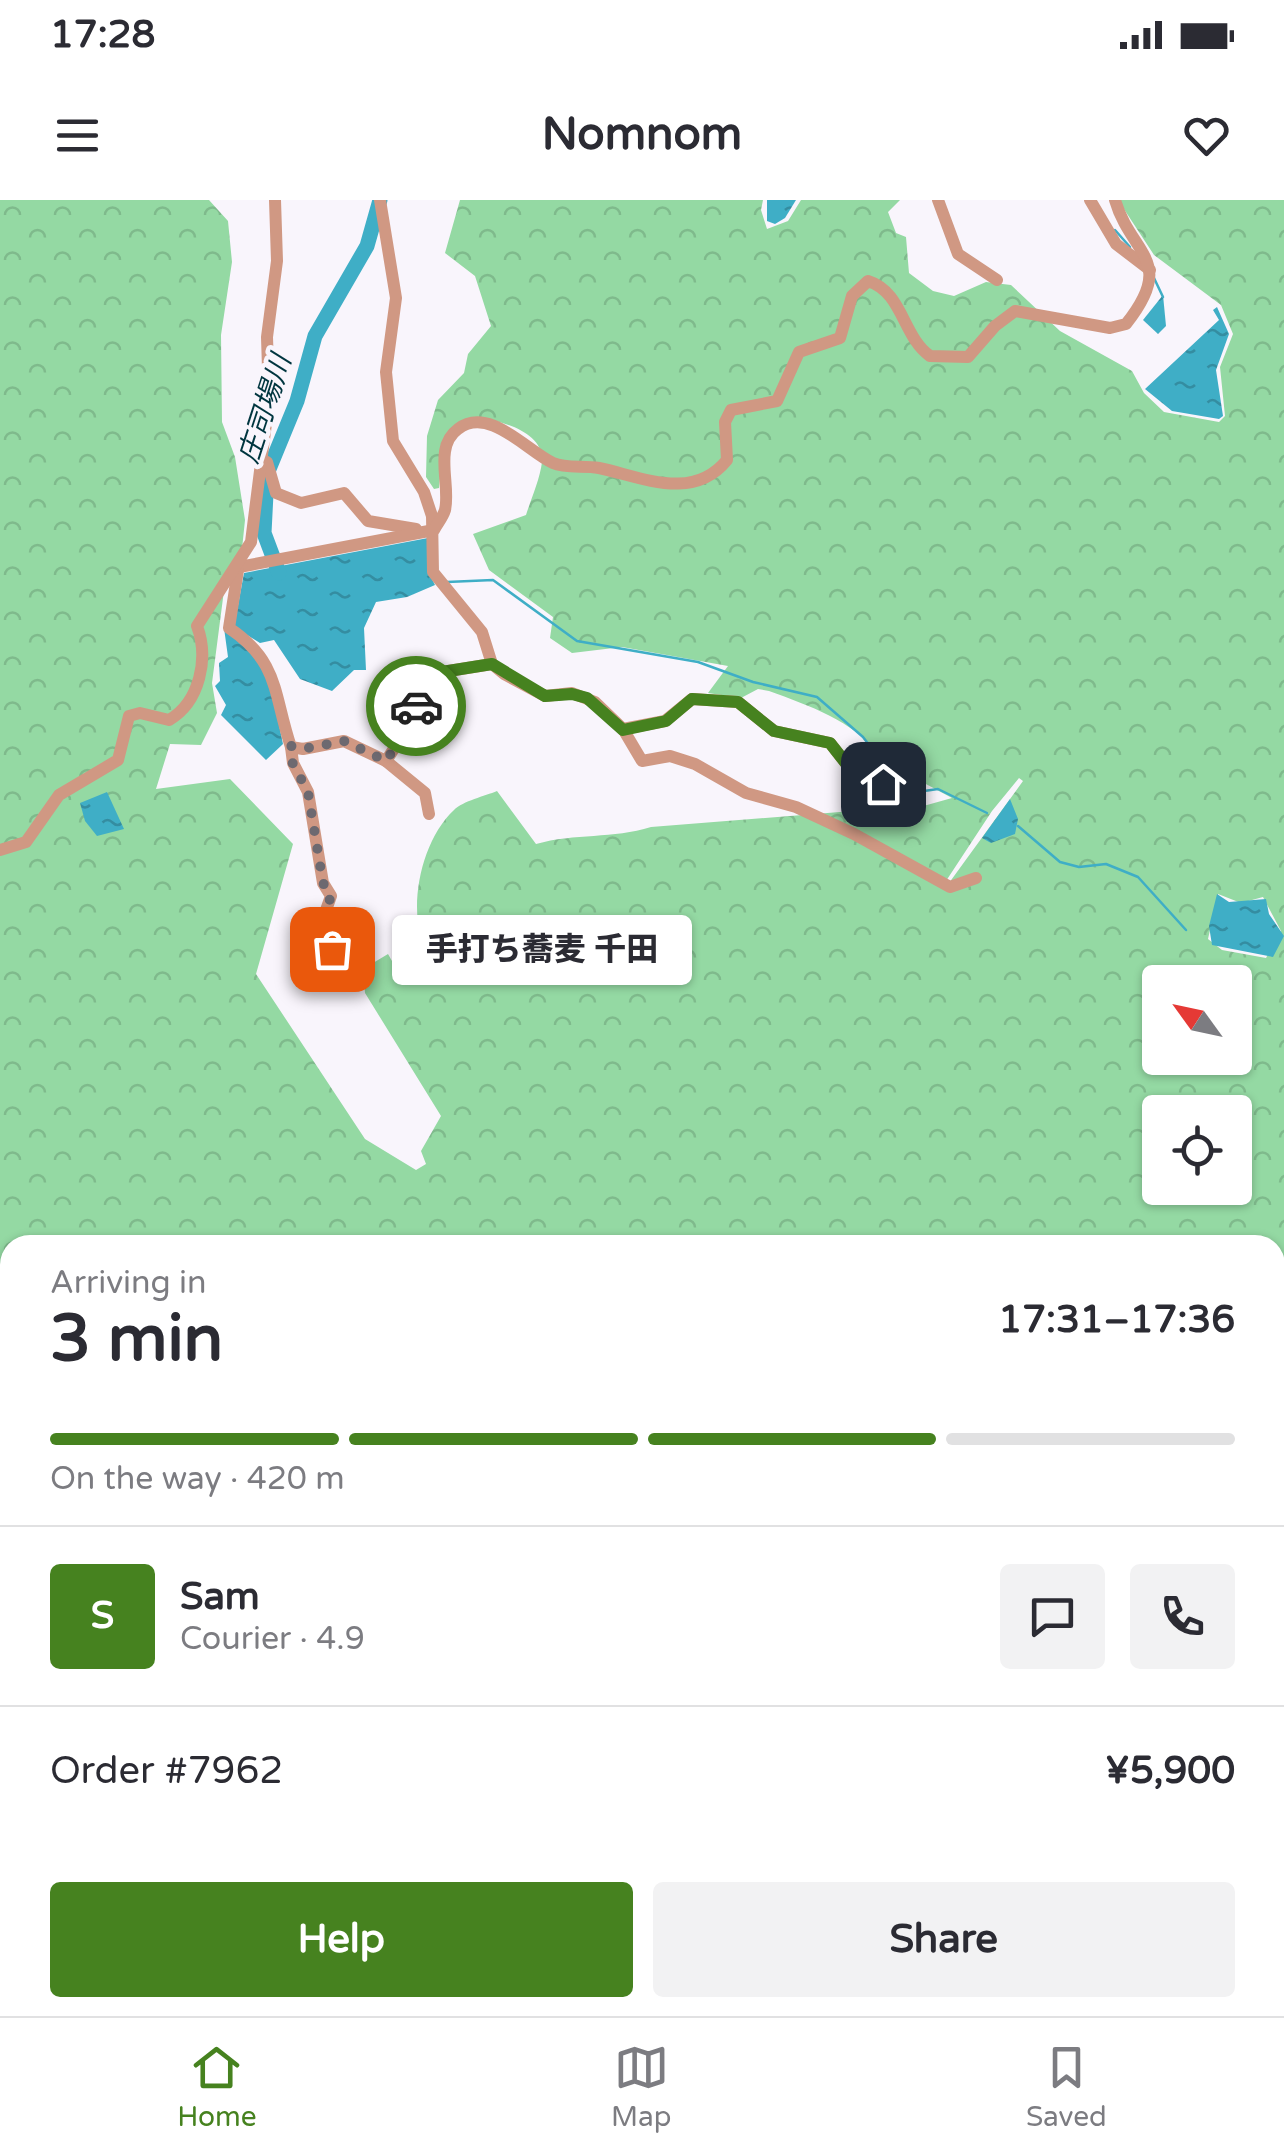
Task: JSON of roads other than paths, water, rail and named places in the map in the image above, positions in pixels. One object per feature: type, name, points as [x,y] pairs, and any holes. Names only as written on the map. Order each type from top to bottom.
[{"type":"street","points":[[0,850],[26,842],[59,794],[118,760],[129,716],[140,713],[169,720],[180,714],[198,681],[205,647],[198,626],[239,568],[251,542],[269,400],[266,337],[277,261],[276,200]]},
{"type":"street","points":[[380,200],[396,298],[386,372],[393,441],[424,492],[434,530],[432,564],[440,583],[482,632],[492,664]]},
{"type":"street","points":[[938,200],[958,254],[997,280]]},
{"type":"street","points":[[1090,200],[1116,244],[1150,270]]},
{"type":"street","points":[[434,530],[445,510],[449,441],[456,430],[470,424],[484,424],[522,440],[564,466],[585,465],[660,484],[706,478],[727,460],[725,422],[731,410],[777,401],[800,352],[840,338],[861,283],[868,280],[885,288],[917,347],[930,356],[947,359],[968,357],[995,326],[1015,311],[1110,328],[1126,324],[1148,284],[1150,270],[1146,251],[1119,215],[1114,200]]},
{"type":"street","points":[[261,460],[268,462],[276,492],[300,503],[344,493],[362,516],[375,524],[434,530]]},
{"type":"street","points":[[239,568],[434,530]]},
{"type":"street","points":[[239,568],[227,618],[229,628],[258,648],[273,674],[292,762],[308,792],[323,883],[331,896],[320,928],[332,949],[354,973],[346,977]]},
{"type":"street","points":[[386,761],[404,733],[402,716],[428,693],[442,672],[492,664],[545,696],[572,694],[587,698],[623,730],[642,762],[670,756],[695,764],[746,793],[809,812],[946,886],[976,878]]},
{"type":"street","points":[[623,730],[666,721],[692,699],[738,702],[774,731],[830,743],[852,771],[911,800]]},
{"type":"street","points":[[291,746],[303,749],[344,741],[386,761],[425,794],[430,814]]},
{"type":"water","points":[[767,200],[796,200],[785,218],[775,224],[767,221]]},
{"type":"water","points":[[1163,295],[1166,326],[1158,334],[1143,320]]},
{"type":"water","points":[[1217,307],[1229,334],[1216,370],[1223,416],[1219,419],[1172,411],[1145,389],[1219,320],[1213,310]]},
{"type":"water","points":[[428,538],[427,569],[435,585],[407,597],[376,602],[364,628],[366,670],[354,670],[332,691],[300,679],[274,640],[260,643],[234,627],[244,573]]},
{"type":"water","points":[[224,628],[257,652],[269,676],[283,744],[266,760],[221,715],[226,705],[215,686],[220,681],[219,663],[228,657]]},
{"type":"water","points":[[107,792],[124,829],[97,836],[85,821],[80,803]]},
{"type":"water","points":[[1010,799],[1018,819],[1015,834],[991,843],[982,838]]},
{"type":"water","points":[[1217,894],[1229,902],[1266,899],[1269,914],[1284,936],[1273,957],[1212,945],[1209,926]]},
{"type":"waterway","name":"庄司場川","points":[[279,573],[264,533],[267,474],[297,401],[315,336],[367,246],[380,200]]},
{"type":"waterway","points":[[1115,230],[1130,247]]},
{"type":"waterway","points":[[1154,278],[1163,297]]},
{"type":"waterway","points":[[447,582],[493,580],[577,641],[698,662],[753,682],[817,697],[863,737],[879,758],[887,781]]},
{"type":"waterway","points":[[910,793],[938,789],[987,813]]},
{"type":"waterway","points":[[1018,826],[1060,862],[1079,867],[1106,864],[1138,877],[1186,930]]},
{"type":"place","name":"手打ち蕎麦 千田","points":[[332,949]]}]
